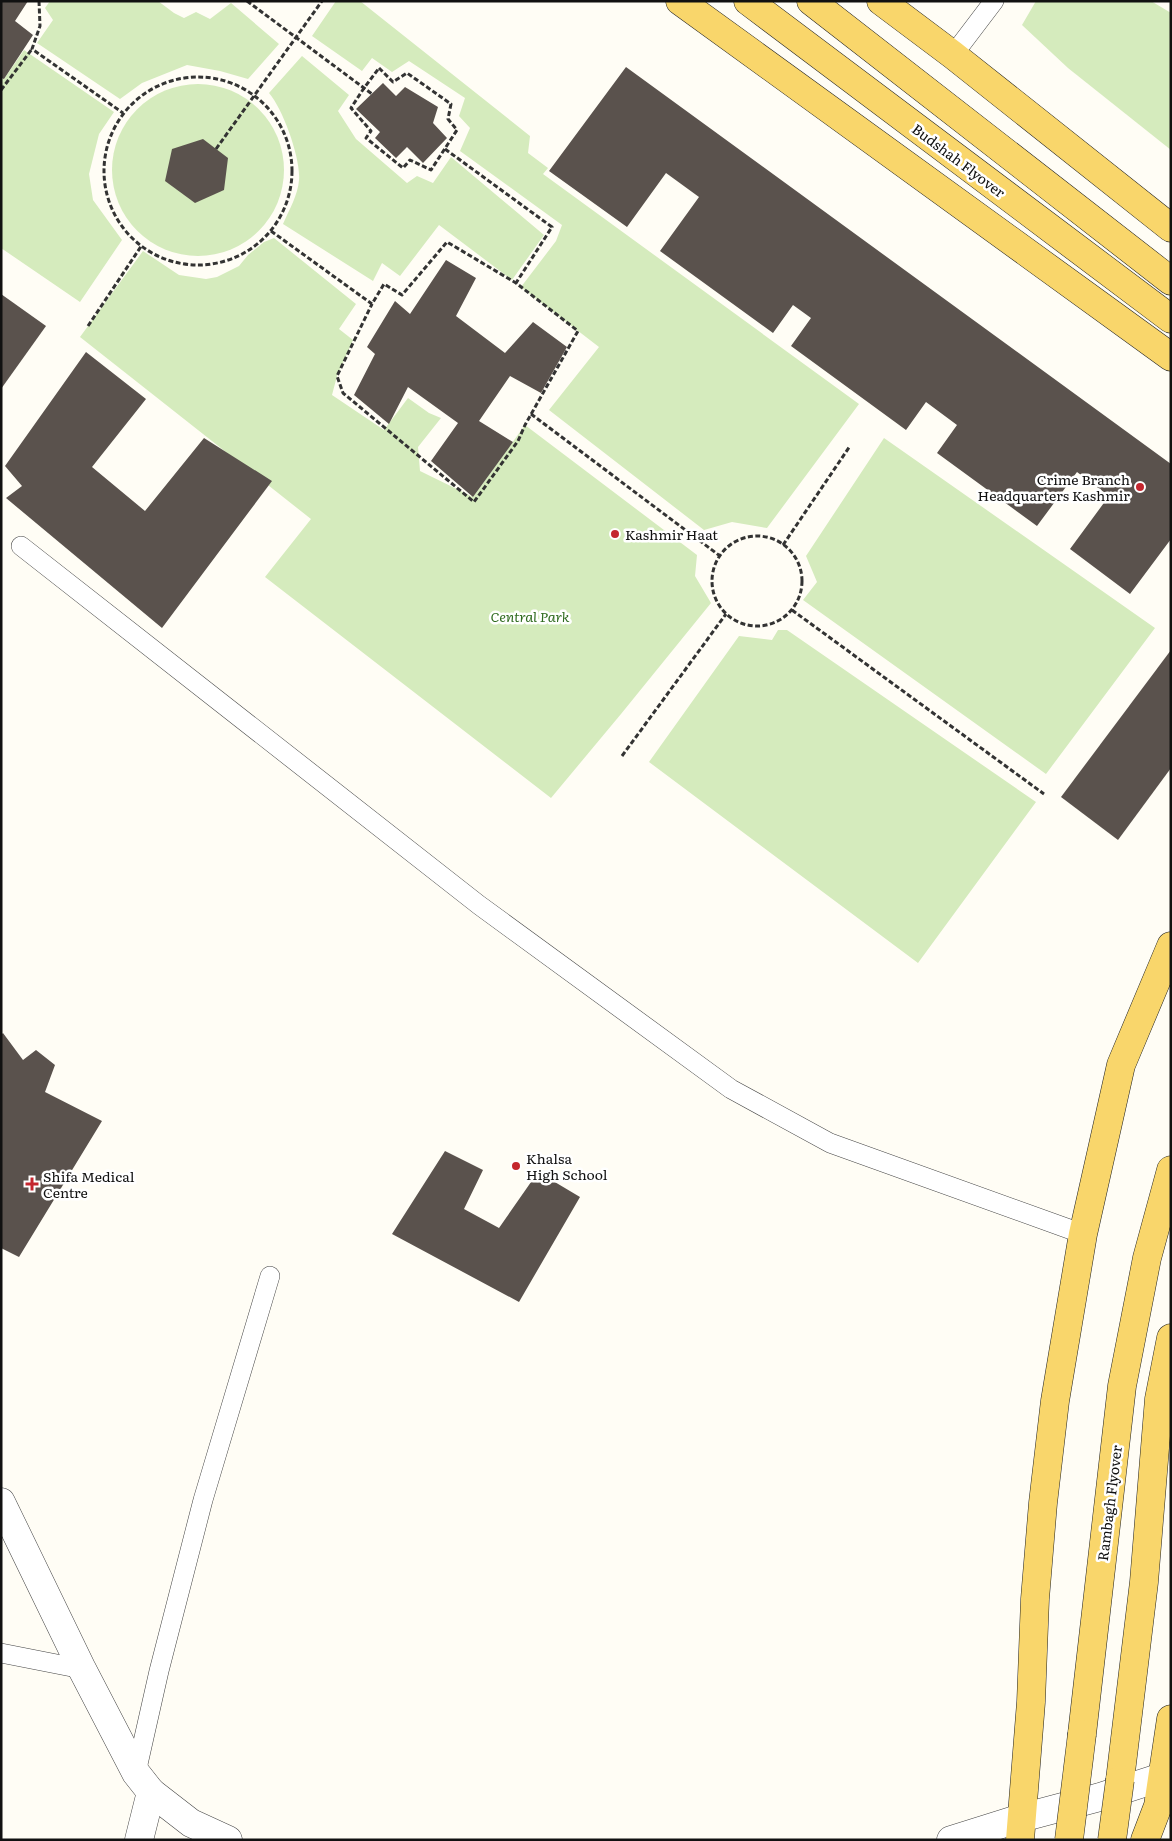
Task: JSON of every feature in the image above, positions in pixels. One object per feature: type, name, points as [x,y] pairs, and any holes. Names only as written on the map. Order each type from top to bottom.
[{"type":"main road","points":[[680,1],[1171,358]]},
{"type":"main road","name":"Budshah Flyover","points":[[748,1],[1171,319]]},
{"type":"main road","points":[[811,1],[1171,281]]},
{"type":"main road","points":[[881,1],[953,54],[1171,228]]},
{"type":"main road","points":[[1020,1829],[1031,1702],[1043,1503],[1055,1401],[1082,1234],[1121,1065],[1171,946]]},
{"type":"main road","name":"Rambagh Flyover","points":[[1069,1840],[1122,1386],[1147,1258],[1171,1170]]},
{"type":"main road","points":[[1112,1840],[1144,1582],[1159,1399],[1171,1338]]},
{"type":"main road","points":[[1145,1840],[1158,1806],[1166,1775],[1171,1719]]},
{"type":"street","points":[[1,1502],[82,1669],[143,1782],[191,1823],[228,1840]]},
{"type":"street","points":[[951,1840],[1020,1829],[1100,1797],[1166,1775]]},
{"type":"street","points":[[138,1840],[143,1782]]},
{"type":"lane","points":[[953,54],[994,1]]},
{"type":"lane","points":[[21,546],[479,905],[731,1089],[830,1144],[1082,1234]]},
{"type":"lane","points":[[143,1782],[160,1671],[203,1500],[270,1276]]},
{"type":"lane","points":[[1,1653],[82,1669]]},
{"type":"path","points":[[1,90],[32,49],[40,26],[39,1]]},
{"type":"path","points":[[247,1],[372,94]]},
{"type":"path","points":[[216,149],[322,1]]},
{"type":"path","points":[[32,49],[123,114]]},
{"type":"path","points":[[379,68],[394,82],[407,73],[451,104],[448,120],[457,130],[445,149],[431,170],[410,160],[403,168],[366,138],[371,131],[351,108],[379,68]]},
{"type":"path","points":[[200,76],[228,81],[254,94],[275,116],[289,144],[293,174],[286,205],[270,231],[247,252],[218,263],[187,264],[157,255],[132,238],[115,216],[105,189],[104,161],[111,134],[123,114],[147,91],[172,80],[200,76]]},
{"type":"path","points":[[445,149],[552,227],[516,283]]},
{"type":"path","points":[[270,231],[372,304]]},
{"type":"path","points":[[447,242],[516,283],[578,331],[531,414],[518,441],[474,502],[343,394],[337,376],[372,304],[384,284],[402,295],[447,242]]},
{"type":"path","points":[[88,326],[142,245]]},
{"type":"path","points":[[531,414],[720,556]]},
{"type":"path","points":[[783,545],[850,446]]},
{"type":"path","points":[[770,538],[783,545],[794,555],[801,575],[800,597],[792,610],[781,620],[768,625],[753,626],[738,622],[726,614],[718,604],[713,592],[714,567],[720,556],[730,545],[742,539],[770,538]]},
{"type":"path","points":[[792,610],[1044,794]]},
{"type":"path","points":[[622,756],[726,614]]},
{"type":"green space","points":[[50,1],[158,1],[184,18],[196,12],[210,19],[231,3],[279,44],[248,79],[220,71],[187,65],[142,83],[120,99],[37,43],[53,20],[45,8]]},
{"type":"green space","points":[[336,1],[360,1],[530,136],[528,153],[548,168],[543,174],[859,404],[767,528],[732,522],[704,530],[549,410],[599,347],[521,287],[556,241],[562,225],[460,151],[470,128],[459,116],[465,98],[409,61],[392,72],[372,58],[362,71],[312,36]]},
{"type":"green space","points":[[1036,1],[1151,1],[1171,13],[1171,150],[1068,68],[1022,25]]},
{"type":"green space","points":[[24,50],[114,112],[99,134],[89,174],[93,200],[122,240],[80,302],[1,248],[1,78],[4,79]]},
{"type":"green space","points":[[302,56],[349,95],[338,111],[356,139],[407,183],[417,176],[433,183],[451,157],[544,235],[512,280],[439,225],[400,276],[382,263],[373,281],[283,224],[297,191],[299,171],[294,147],[285,122],[269,93]]},
{"type":"green space","points":[[206,84],[215,85],[239,94],[253,103],[265,115],[278,137],[283,153],[283,187],[278,203],[265,225],[253,237],[231,250],[215,255],[190,256],[181,255],[157,246],[143,237],[131,225],[118,203],[113,187],[112,162],[113,153],[122,129],[131,115],[143,103],[165,90],[181,85]]},
{"type":"green space","name":"Central Park","points":[[274,238],[356,304],[339,329],[353,340],[337,376],[332,395],[384,430],[408,398],[429,413],[441,418],[418,447],[420,471],[473,497],[525,425],[697,555],[695,576],[711,603],[551,798],[265,577],[311,519],[80,337],[143,251],[179,275],[206,279],[217,277],[239,266],[248,255],[264,242]]},
{"type":"green space","points":[[884,438],[1155,628],[1046,774],[803,600],[817,582],[806,556]]},
{"type":"green space","points":[[778,630],[787,630],[1036,802],[918,963],[649,762],[739,636],[772,640]]},
{"type":"building","points":[[1,1],[28,1],[15,21],[33,35],[4,79],[1,78]]},
{"type":"building","points":[[626,67],[1171,464],[1171,539],[1130,594],[1070,549],[1109,496],[1077,472],[1037,526],[937,453],[957,425],[926,402],[906,430],[791,346],[811,318],[793,305],[773,333],[660,251],[699,197],[666,173],[627,227],[549,171]]},
{"type":"building","points":[[383,83],[396,96],[405,87],[438,107],[433,123],[447,138],[423,163],[407,147],[396,158],[375,138],[380,132],[356,109]]},
{"type":"building","points":[[203,139],[228,158],[224,190],[195,203],[165,181],[172,149]]},
{"type":"building","points":[[446,260],[476,278],[456,316],[505,353],[533,322],[567,347],[541,393],[510,376],[479,421],[513,442],[473,497],[431,461],[458,423],[408,387],[389,424],[354,395],[375,354],[367,347],[395,301],[410,314]]},
{"type":"building","points":[[1,294],[46,326],[1,389]]},
{"type":"building","points":[[86,352],[146,399],[92,467],[145,511],[204,438],[272,481],[162,628],[6,498],[22,486],[5,466]]},
{"type":"building","points":[[1171,650],[1171,768],[1118,840],[1061,797]]},
{"type":"building","name":"Shifa Medical Centre","points":[[3,1033],[23,1060],[36,1050],[55,1065],[45,1092],[102,1121],[19,1257],[1,1248],[1,1035]]},
{"type":"building","points":[[445,1151],[483,1170],[464,1209],[499,1228],[538,1172],[580,1197],[519,1302],[392,1234]]},
{"type":"place","name":"Crime Branch Headquarters Kashmir","points":[[1140,487]]},
{"type":"place","name":"Kashmir Haat","points":[[615,534]]},
{"type":"place","name":"Khalsa High School","points":[[516,1166]]},
{"type":"place","name":"Shifa Medical Centre","points":[[32,1184]]}]
